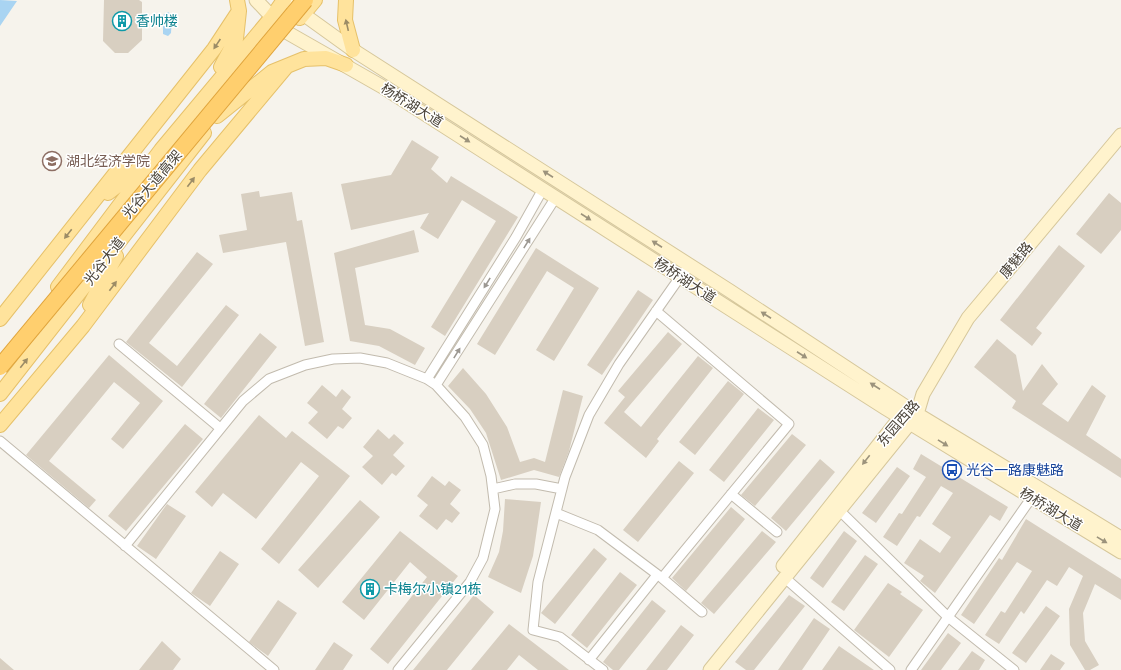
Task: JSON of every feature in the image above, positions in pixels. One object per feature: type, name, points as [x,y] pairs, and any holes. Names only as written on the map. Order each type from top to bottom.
[{"type":"highway","name":"光谷大道高架","points":[[0,351],[296,0]]},
{"type":"highway","name":"光谷大道高架","points":[[0,367],[304,7]]},
{"type":"main road","name":"杨桥湖大道","points":[[256,0],[288,33],[388,90],[680,277],[909,415],[1121,538]]},
{"type":"main road","name":"光谷大道","points":[[0,357],[47,301],[155,157],[272,17],[284,0]]},
{"type":"main road","name":"杨桥湖大道","points":[[288,0],[304,7],[354,50],[690,266],[1032,497],[1121,552]]},
{"type":"main road","name":"光谷大道","points":[[0,394],[217,116],[288,33],[304,7],[315,0]]},
{"type":"main road","points":[[346,0],[345,20],[354,50]]},
{"type":"main road","points":[[204,98],[236,39],[238,6]]},
{"type":"main road","points":[[0,319],[214,49],[238,6]]},
{"type":"main road","points":[[217,116],[272,72],[304,60],[326,58],[346,65]]},
{"type":"main road","points":[[0,424],[74,336],[200,170],[286,67]]},
{"type":"main road","name":"康魅路","points":[[923,394],[968,318],[1121,135]]},
{"type":"main road","points":[[86,210],[123,180],[155,157]]},
{"type":"main road","points":[[74,336],[133,224]]},
{"type":"main road","name":"东园西路","points":[[716,668],[784,578],[839,510],[923,394]]},
{"type":"main road","name":"东园西路","points":[[700,670],[909,415]]},
{"type":"street","points":[[427,379],[516,237],[543,189]]},
{"type":"street","points":[[436,386],[556,197]]},
{"type":"street","points":[[603,670],[560,637],[533,630],[538,582],[565,477],[589,415],[619,364],[680,277],[690,266]]},
{"type":"street","points":[[589,660],[789,424],[656,311]]},
{"type":"street","points":[[119,344],[220,428]]},
{"type":"street","points":[[126,546],[243,401],[269,379],[305,365],[332,359],[360,358],[387,364],[427,379],[436,386],[465,417],[483,445],[491,476],[496,508],[483,558],[470,582],[398,670]]},
{"type":"street","points":[[0,441],[274,670]]},
{"type":"street","points":[[493,489],[515,484],[536,484],[562,489]]},
{"type":"street","points":[[731,494],[777,532]]},
{"type":"street","points":[[911,670],[1032,497]]},
{"type":"street","points":[[839,510],[948,617],[1014,670]]},
{"type":"street","points":[[556,513],[598,530],[702,612]]},
{"type":"street","points":[[784,578],[890,670]]},
{"type":"water","points":[[0,0],[17,1],[0,26]]},
{"type":"water","points":[[168,12],[172,15],[171,33],[168,36],[163,34],[163,15]]},
{"type":"building","name":"香帅楼","points":[[104,0],[139,0],[142,2],[142,40],[128,53],[115,53],[103,41]]},
{"type":"building","points":[[412,140],[439,157],[431,169],[447,183],[451,176],[518,217],[445,336],[431,327],[496,221],[462,200],[438,239],[420,228],[429,213],[351,230],[341,184],[391,175]]},
{"type":"building","points":[[259,191],[260,197],[292,192],[297,221],[302,220],[324,342],[305,346],[286,242],[223,253],[219,235],[247,230],[241,194]]},
{"type":"building","points":[[1109,193],[1121,203],[1121,230],[1101,254],[1076,234]]},
{"type":"building","points":[[414,230],[419,252],[355,268],[365,325],[390,329],[425,348],[415,365],[379,346],[350,341],[334,253]]},
{"type":"building","points":[[1059,245],[1085,266],[1036,328],[1042,333],[1032,346],[1000,320]]},
{"type":"building","points":[[536,248],[599,288],[554,361],[536,350],[574,288],[547,271],[495,355],[477,344]]},
{"type":"building","points":[[197,252],[213,264],[149,343],[177,366],[226,305],[239,315],[182,387],[126,342]]},
{"type":"building","points":[[638,290],[653,300],[602,375],[587,365]]},
{"type":"building","points":[[668,332],[682,344],[624,412],[641,427],[698,356],[713,368],[657,439],[659,441],[646,458],[604,423],[625,397],[618,391]]},
{"type":"building","points":[[260,333],[277,347],[221,418],[204,404]]},
{"type":"building","points":[[997,339],[1016,355],[1023,391],[1042,364],[1058,384],[1042,404],[1068,422],[1092,385],[1106,396],[1086,435],[1121,459],[1121,478],[1012,408],[1016,401],[974,367]]},
{"type":"building","points":[[109,355],[163,401],[123,449],[111,439],[140,403],[114,382],[49,461],[96,500],[89,508],[26,455]]},
{"type":"building","points":[[463,368],[486,394],[507,427],[520,462],[534,458],[545,462],[563,390],[583,396],[569,451],[559,477],[534,470],[501,480],[486,433],[470,409],[448,386]]},
{"type":"building","points":[[728,381],[744,394],[695,455],[679,442]]},
{"type":"building","points":[[322,385],[336,397],[342,389],[351,397],[342,409],[352,418],[343,429],[338,426],[327,439],[308,423],[318,412],[307,403]]},
{"type":"building","points":[[758,408],[774,420],[724,482],[709,470]]},
{"type":"building","points":[[259,415],[286,438],[292,431],[350,476],[279,564],[261,549],[319,476],[301,462],[256,519],[223,493],[212,507],[195,492]]},
{"type":"building","points":[[185,424],[203,439],[126,531],[108,516]]},
{"type":"building","points":[[378,429],[389,439],[394,434],[404,443],[393,455],[405,466],[396,476],[392,473],[382,485],[362,467],[373,456],[363,447]]},
{"type":"building","points":[[792,434],[806,445],[755,506],[741,495]]},
{"type":"building","points":[[921,454],[1008,507],[1000,521],[990,515],[935,593],[920,581],[924,576],[904,563],[920,539],[940,553],[951,537],[932,524],[953,493],[941,486],[920,517],[917,516],[897,546],[883,537],[899,513],[902,514],[926,477],[913,469]]},
{"type":"building","points":[[820,459],[835,472],[786,531],[771,518]]},
{"type":"building","points":[[679,461],[694,473],[638,542],[623,530]]},
{"type":"building","points":[[897,467],[910,476],[876,523],[862,513]]},
{"type":"building","points":[[432,476],[445,486],[449,481],[461,490],[450,504],[460,513],[452,523],[446,519],[437,530],[419,516],[428,505],[417,496]]},
{"type":"building","points":[[505,499],[541,502],[533,556],[521,593],[488,577],[499,552],[503,531]]},
{"type":"building","points":[[360,500],[380,517],[318,588],[298,570]]},
{"type":"building","points":[[167,504],[186,516],[156,559],[137,546]]},
{"type":"building","points":[[731,507],[745,519],[686,591],[672,578]]},
{"type":"building","points":[[1026,519],[1121,579],[1121,600],[1095,584],[1083,613],[1085,641],[1099,665],[1090,670],[1085,670],[1070,645],[1069,609],[1083,576],[1069,567],[1057,586],[1047,580],[1024,614],[1021,611],[999,644],[985,635],[1001,611],[1005,613],[1032,571],[1017,562],[974,624],[961,615],[999,558],[1002,560]]},
{"type":"building","name":"卡梅尔小镇21栋","points":[[400,531],[458,576],[388,664],[370,649],[427,577],[410,562],[364,620],[342,602]]},
{"type":"building","points":[[762,531],[776,542],[714,614],[701,603]]},
{"type":"building","points":[[844,531],[857,541],[823,588],[810,578]]},
{"type":"building","points":[[594,548],[607,559],[555,624],[541,613]]},
{"type":"building","points":[[220,551],[239,564],[210,606],[191,593]]},
{"type":"building","points":[[865,555],[878,564],[844,611],[831,602]]},
{"type":"building","points":[[620,572],[637,585],[587,648],[571,635]]},
{"type":"building","points":[[888,583],[902,592],[900,594],[923,610],[889,657],[854,630]]},
{"type":"building","points":[[474,595],[494,612],[447,670],[413,670]]},
{"type":"building","points":[[789,595],[805,606],[754,670],[746,670],[735,662]]},
{"type":"building","points":[[278,600],[297,613],[268,656],[249,642]]},
{"type":"building","points":[[652,600],[666,611],[619,670],[613,670],[603,662]]},
{"type":"building","points":[[1046,606],[1060,616],[1026,663],[1012,653]]},
{"type":"building","points":[[814,618],[830,629],[802,670],[778,670]]},
{"type":"building","name":"卡梅尔小镇21栋","points":[[509,624],[569,670],[538,670],[519,655],[507,670],[471,670]]},
{"type":"building","points":[[681,625],[694,635],[667,670],[646,670]]},
{"type":"building","points":[[948,633],[961,643],[941,670],[921,670]]},
{"type":"building","points":[[162,641],[181,659],[173,670],[139,670]]},
{"type":"building","points":[[334,642],[353,655],[343,670],[315,670]]},
{"type":"building","points":[[839,646],[874,670],[822,670]]},
{"type":"building","points":[[972,651],[985,660],[979,670],[958,670]]},
{"type":"building","points":[[1051,654],[1065,663],[1060,670],[1040,670]]},
{"type":"building","points":[[0,658],[14,670],[0,670]]},
{"type":"place","name":"香帅楼","points":[[122,21]]},
{"type":"place","name":"湖北经济学院","points":[[52,161]]},
{"type":"place","name":"光谷一路康魅路","points":[[952,470]]},
{"type":"place","name":"卡梅尔小镇21栋","points":[[370,589]]}]
